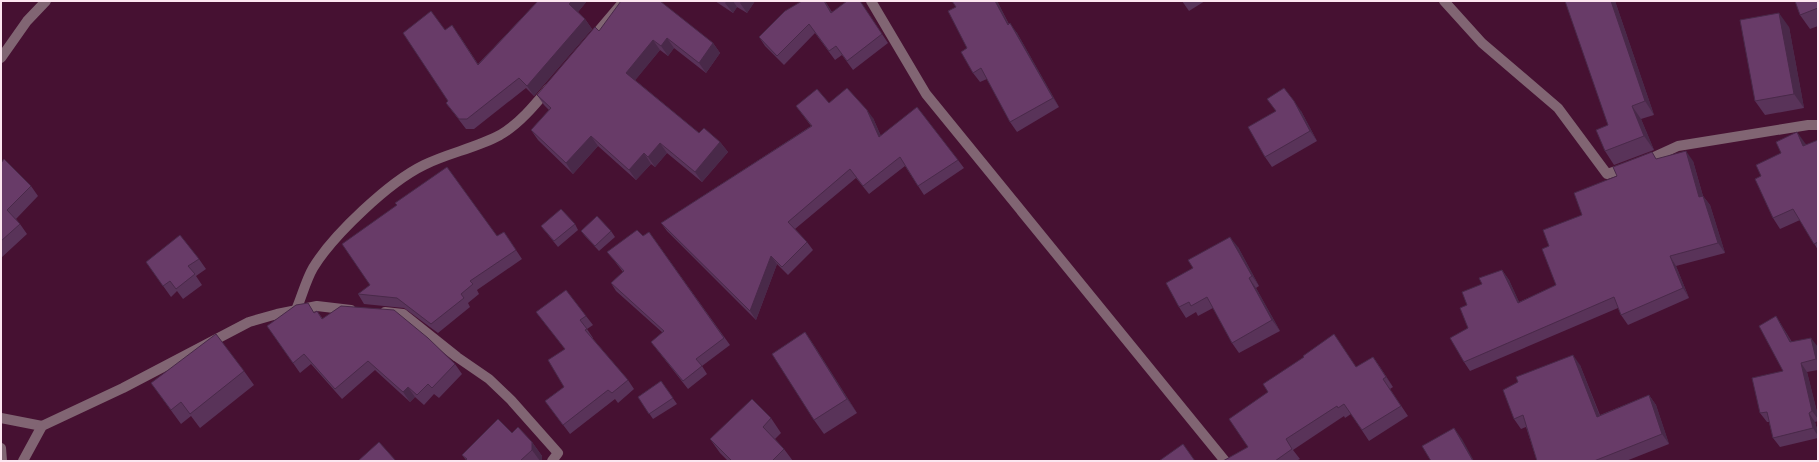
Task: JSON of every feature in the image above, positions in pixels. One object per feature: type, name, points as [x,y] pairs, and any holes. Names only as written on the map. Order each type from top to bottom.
[{"type":"street","points":[[1,58],[27,21],[46,1]]},
{"type":"street","points":[[583,49],[624,1]]},
{"type":"street","points":[[871,1],[926,94],[1226,461]]},
{"type":"street","points":[[1444,1],[1482,43],[1558,108],[1607,174],[1642,162],[1678,146],[1808,125],[1818,125]]},
{"type":"street","points":[[296,310],[312,269],[331,241],[362,212],[398,182],[422,166],[500,134],[519,120],[553,84]]},
{"type":"street","points":[[1,418],[42,426],[123,388],[249,322],[317,306],[403,314],[457,357],[489,379],[510,400],[558,454],[552,461]]},
{"type":"street","points":[[23,461],[42,426]]},
{"type":"street","points":[[1,448],[2,461]]},
{"type":"building","points":[[538,1],[572,1],[569,4],[585,19],[527,86],[519,78],[467,119],[459,119],[446,103],[448,101],[403,33],[431,11],[445,30],[452,25],[478,65]]},
{"type":"building","points":[[621,1],[660,1],[713,43],[699,63],[667,38],[661,46],[653,40],[626,73],[699,133],[704,128],[720,142],[695,172],[660,143],[648,157],[644,153],[629,170],[591,136],[566,163],[531,130],[551,108],[537,95],[595,27],[599,31]]},
{"type":"building","points":[[802,1],[824,1],[831,13],[847,1],[860,1],[882,34],[847,61],[836,46],[829,51],[809,24],[777,56],[759,37],[785,11]]},
{"type":"building","points":[[952,1],[995,1],[1008,25],[1010,23],[1053,98],[1010,122],[981,68],[973,73],[961,52],[967,48],[948,11],[956,7]]},
{"type":"building","points":[[1565,1],[1611,1],[1645,101],[1632,106],[1644,136],[1605,151],[1596,130],[1608,125]]},
{"type":"building","points":[[1795,1],[1818,1],[1818,8],[1800,15]]},
{"type":"building","points":[[1779,13],[1794,94],[1755,101],[1740,20]]},
{"type":"building","points":[[847,88],[867,110],[879,137],[917,107],[958,160],[918,186],[900,157],[863,186],[850,169],[788,222],[807,242],[782,267],[771,256],[750,311],[661,223],[812,126],[796,106],[817,89],[829,103]]},
{"type":"building","points":[[1284,88],[1294,101],[1310,131],[1265,157],[1248,127],[1276,111],[1267,99]]},
{"type":"building","points":[[1797,132],[1803,146],[1818,140],[1818,242],[1814,244],[1793,209],[1773,218],[1755,179],[1761,176],[1756,165],[1781,153],[1776,142]]},
{"type":"building","points":[[1686,151],[1699,197],[1703,196],[1718,243],[1670,256],[1683,288],[1621,315],[1614,297],[1464,362],[1450,338],[1468,328],[1460,308],[1467,305],[1462,292],[1482,284],[1479,278],[1502,270],[1518,303],[1556,285],[1542,249],[1549,246],[1543,230],[1582,215],[1574,193],[1617,176],[1613,167],[1652,152],[1656,159]]},
{"type":"building","points":[[4,159],[31,186],[7,210],[20,224],[1,241],[1,163]]},
{"type":"building","points":[[447,167],[497,236],[504,232],[516,250],[470,281],[473,284],[461,294],[464,298],[431,324],[397,298],[358,294],[370,285],[342,244],[397,205],[395,203]]},
{"type":"building","points":[[561,209],[575,224],[554,241],[541,226]]},
{"type":"building","points":[[597,216],[611,231],[595,246],[581,231]]},
{"type":"building","points":[[637,230],[643,236],[649,232],[724,338],[696,359],[702,366],[683,381],[651,342],[664,331],[611,283],[624,271],[607,252]]},
{"type":"building","points":[[180,235],[199,259],[188,266],[195,274],[176,289],[170,281],[163,286],[146,262]]},
{"type":"building","points":[[1230,237],[1252,276],[1249,278],[1272,320],[1232,343],[1207,297],[1191,306],[1189,302],[1179,307],[1166,283],[1193,268],[1188,260]]},
{"type":"building","points":[[566,290],[586,316],[580,320],[587,329],[585,330],[628,380],[612,393],[608,390],[563,425],[545,401],[564,387],[548,360],[565,349],[536,312]]},
{"type":"building","points":[[308,303],[314,313],[317,311],[322,319],[341,306],[394,310],[428,338],[455,364],[432,388],[428,384],[417,395],[408,387],[403,392],[368,361],[335,389],[304,354],[293,363],[267,326],[296,305]]},
{"type":"building","points":[[1776,316],[1790,342],[1811,338],[1816,359],[1801,363],[1812,411],[1809,413],[1813,428],[1773,438],[1767,412],[1760,413],[1752,378],[1783,371],[1759,326]]},
{"type":"building","points":[[805,332],[847,399],[814,420],[772,354]]},
{"type":"building","points":[[216,334],[244,371],[190,414],[181,402],[171,410],[151,383]]},
{"type":"building","points":[[1334,334],[1356,367],[1373,357],[1386,377],[1383,379],[1401,406],[1362,430],[1344,404],[1338,408],[1337,406],[1286,439],[1292,449],[1275,461],[1223,461],[1248,447],[1229,419],[1268,392],[1263,384],[1304,357],[1303,356]]},
{"type":"building","points":[[1573,355],[1597,417],[1649,395],[1662,434],[1594,461],[1537,461],[1523,415],[1514,419],[1503,390],[1518,382],[1516,377]]},
{"type":"building","points":[[661,381],[673,398],[649,414],[638,397]]},
{"type":"building","points":[[752,399],[771,418],[763,427],[784,449],[772,461],[732,461],[710,439]]},
{"type":"building","points":[[498,419],[512,433],[518,427],[532,442],[532,450],[520,461],[465,461],[467,459],[462,455]]},
{"type":"building","points":[[1454,428],[1473,461],[1431,461],[1422,446]]},
{"type":"building","points":[[379,442],[396,461],[358,461]]},
{"type":"building","points":[[1183,444],[1195,461],[1159,461]]}]
